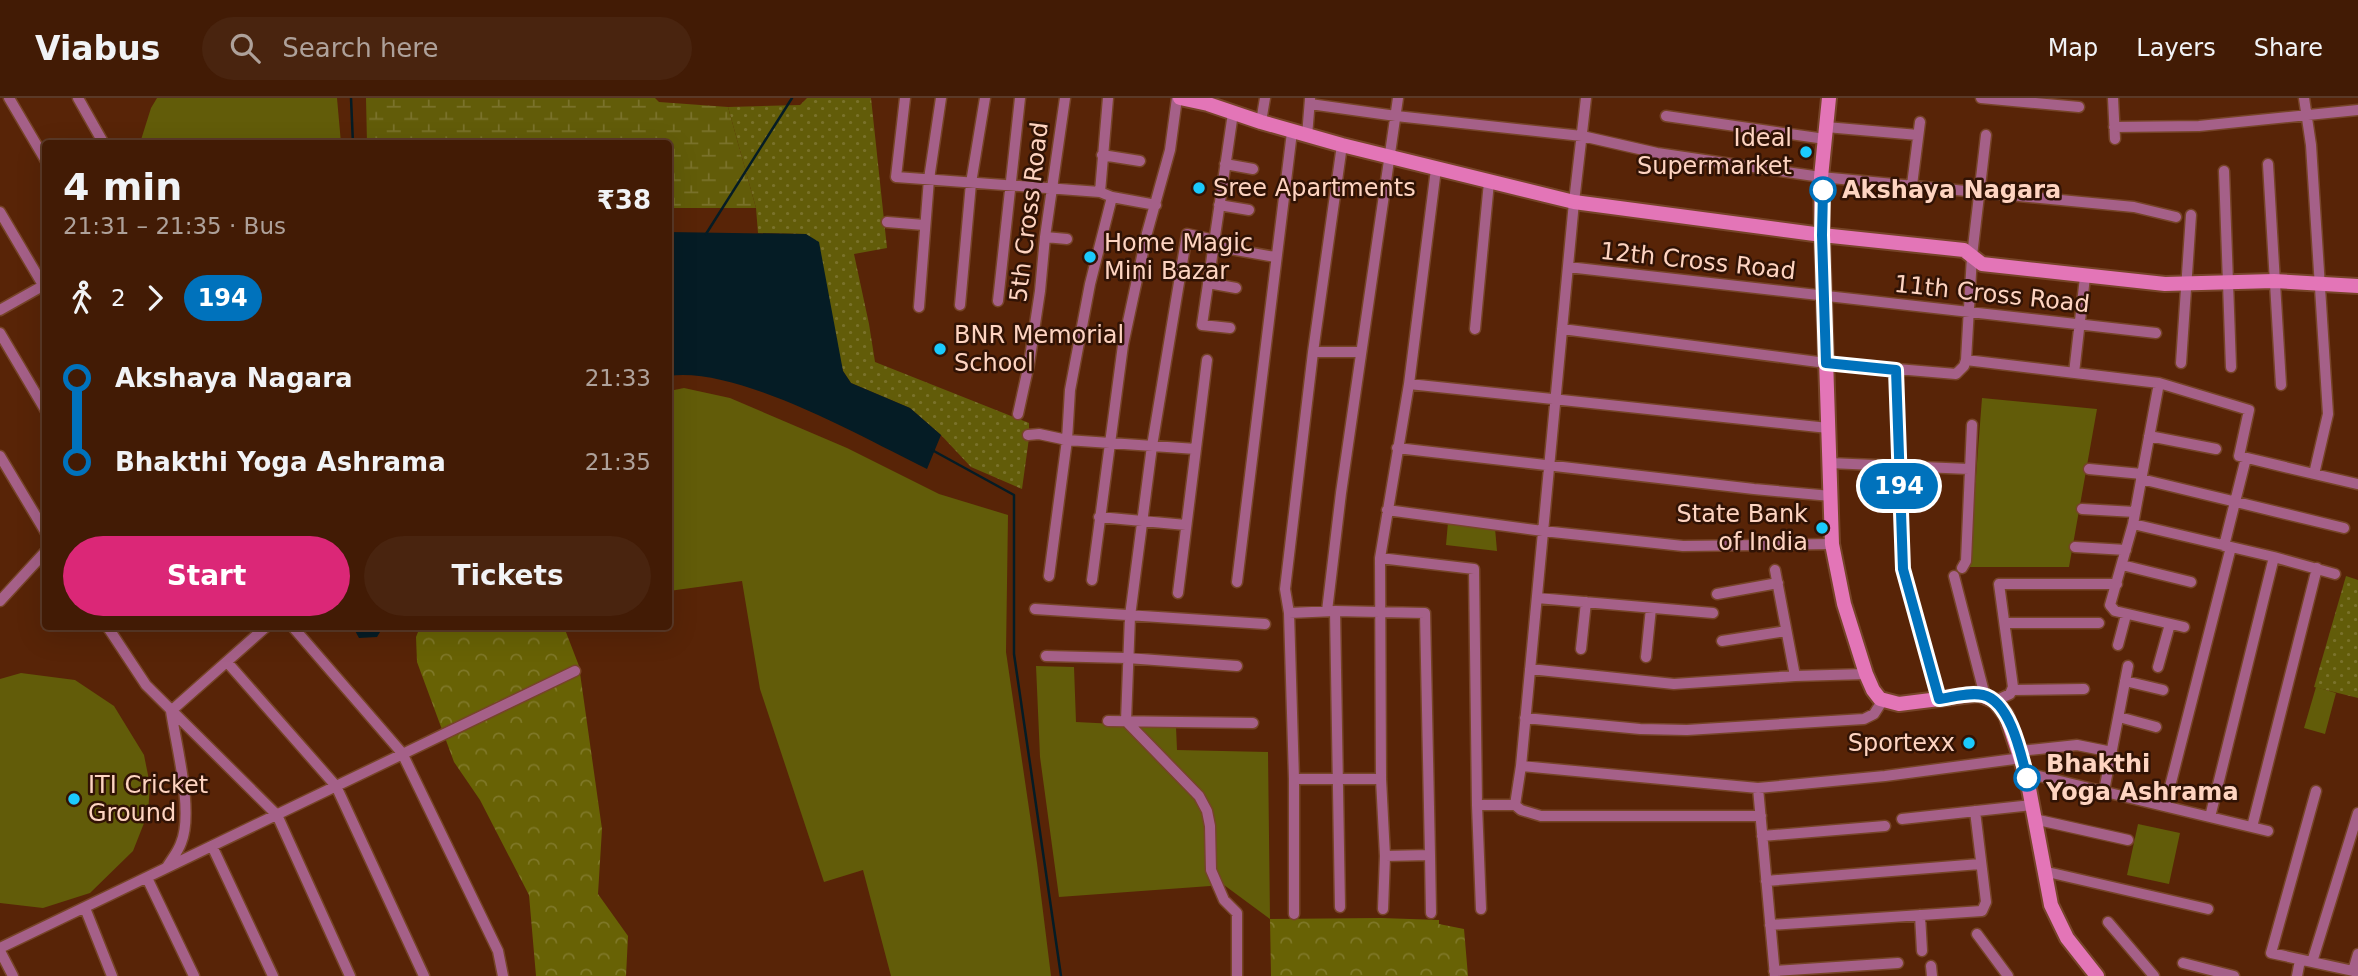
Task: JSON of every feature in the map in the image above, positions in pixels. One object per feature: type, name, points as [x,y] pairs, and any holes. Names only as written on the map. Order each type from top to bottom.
[{"type":"street","points":[[0,104],[10,98],[42,154]]},
{"type":"street","points":[[78,98],[102,140]]},
{"type":"street","points":[[905,98],[896,177],[1100,192],[1112,197],[1156,205]]},
{"type":"street","points":[[919,307],[924,225],[941,98]]},
{"type":"street","points":[[960,305],[971,183],[985,98]]},
{"type":"street","points":[[998,301],[1020,98]]},
{"type":"street","name":"5th Cross Road","points":[[1018,414],[1040,291],[1065,98]]},
{"type":"street","points":[[1100,192],[1108,98]]},
{"type":"street","points":[[1092,580],[1122,345],[1147,233],[1170,150],[1178,98],[1208,104],[1292,132],[1390,158],[1574,202],[1822,235],[1964,250],[1982,264],[2085,276],[2165,284],[2274,281],[2358,286]]},
{"type":"street","points":[[1261,122],[1265,98]]},
{"type":"street","points":[[1340,907],[1331,611],[1361,352],[1398,98]]},
{"type":"street","points":[[1515,806],[1586,98]]},
{"type":"street","points":[[1829,98],[1821,177],[1832,544],[1844,604],[1872,690],[1883,700],[1899,704],[1939,699],[1990,698],[2010,694],[2013,690],[2084,689]]},
{"type":"street","points":[[1981,98],[2079,107]]},
{"type":"street","points":[[2113,98],[2115,139]]},
{"type":"street","points":[[2304,98],[2311,145],[2328,414],[2314,474]]},
{"type":"street","points":[[1307,136],[1310,101],[1396,116],[1582,136],[1657,153],[1821,177],[2134,207],[2176,217]]},
{"type":"street","points":[[2114,127],[2199,126],[2358,110]]},
{"type":"street","points":[[1230,328],[1202,326],[1233,113]]},
{"type":"street","points":[[1667,116],[1825,133],[1918,135]]},
{"type":"street","points":[[1912,185],[1920,122]]},
{"type":"street","points":[[1237,582],[1292,132]]},
{"type":"street","points":[[1562,329],[1826,363],[1956,374],[1966,360],[1972,256],[1986,135]]},
{"type":"street","points":[[1294,914],[1294,779],[1289,613],[1285,589],[1313,352],[1342,145]]},
{"type":"street","points":[[1102,155],[1140,161]]},
{"type":"street","points":[[1225,164],[1253,169]]},
{"type":"street","points":[[2268,164],[2281,385]]},
{"type":"street","points":[[1383,909],[1385,856],[1381,779],[1380,558],[1409,384],[1436,169]]},
{"type":"street","points":[[2224,171],[2231,368]]},
{"type":"street","points":[[1475,329],[1489,182]]},
{"type":"street","points":[[1049,576],[1067,440],[1070,390],[1090,284],[1112,197]]},
{"type":"street","points":[[1219,205],[1249,210]]},
{"type":"street","points":[[0,212],[42,282]]},
{"type":"street","points":[[2182,363],[2191,215]]},
{"type":"street","points":[[887,222],[924,225]]},
{"type":"street","points":[[1237,976],[1237,913],[1224,900],[1211,870],[1207,811],[1199,796],[1126,721],[1127,658],[1152,446],[1187,234],[1275,257]]},
{"type":"street","points":[[1045,237],[1068,239]]},
{"type":"street","name":"12th Cross Road","points":[[1568,267],[1824,296]]},
{"type":"street","points":[[2074,373],[2085,276]]},
{"type":"street","points":[[1208,283],[1236,288]]},
{"type":"street","points":[[0,310],[42,289]]},
{"type":"street","name":"11th Cross Road","points":[[1824,296],[2156,332]]},
{"type":"street","points":[[0,333],[42,404]]},
{"type":"street","points":[[1313,352],[1361,352]]},
{"type":"street","points":[[1178,593],[1208,360]]},
{"type":"street","points":[[1966,360],[2160,383],[2249,410],[2239,456],[2357,484]]},
{"type":"street","points":[[1896,370],[1898,466],[1905,578],[1939,699]]},
{"type":"street","points":[[2160,383],[2133,524],[2110,606],[2126,615],[2185,627]]},
{"type":"street","points":[[1409,384],[1828,428]]},
{"type":"street","points":[[1972,425],[1966,561],[1958,572],[1990,698],[2006,715],[2021,754],[2051,905],[2067,938],[2097,976]]},
{"type":"street","points":[[1028,435],[1196,449]]},
{"type":"street","points":[[2149,436],[2216,449]]},
{"type":"street","points":[[1398,448],[1830,496]]},
{"type":"street","points":[[0,456],[42,526]]},
{"type":"street","points":[[2165,806],[2228,546],[2246,457]]},
{"type":"street","points":[[1829,463],[1969,469]]},
{"type":"street","points":[[2089,469],[2142,477],[2344,527]]},
{"type":"street","points":[[2082,509],[2135,512]]},
{"type":"street","points":[[1387,510],[1543,531],[1698,547],[1832,544]]},
{"type":"street","points":[[1099,517],[1186,525]]},
{"type":"street","points":[[2133,524],[2334,574]]},
{"type":"street","points":[[2074,547],[2126,550]]},
{"type":"street","points":[[0,601],[42,555]]},
{"type":"street","points":[[2210,817],[2274,557]]},
{"type":"street","points":[[1380,558],[1474,569],[1481,909]]},
{"type":"street","points":[[2122,565],[2191,582]]},
{"type":"street","points":[[2252,827],[2317,568]]},
{"type":"street","points":[[1775,570],[1795,676]]},
{"type":"street","points":[[1717,594],[1777,583]]},
{"type":"street","points":[[2013,690],[1998,584],[2117,584]]},
{"type":"street","points":[[1537,598],[1713,613]]},
{"type":"street","points":[[1581,649],[1586,602]]},
{"type":"street","points":[[1646,657],[1651,608]]},
{"type":"street","points":[[1035,609],[1265,624]]},
{"type":"street","points":[[1289,613],[1425,613],[1431,912]]},
{"type":"street","points":[[2118,645],[2126,615]]},
{"type":"street","points":[[2004,623],[2099,623]]},
{"type":"street","points":[[2158,667],[2170,624]]},
{"type":"street","points":[[110,630],[146,685],[277,815],[350,976]]},
{"type":"street","points":[[170,711],[263,630]]},
{"type":"street","points":[[295,630],[402,753],[498,951],[503,976]]},
{"type":"street","points":[[1722,641],[1786,631]]},
{"type":"street","points":[[1046,656],[1127,658],[1237,666]]},
{"type":"street","points":[[227,662],[336,786],[424,976]]},
{"type":"street","points":[[2104,792],[2128,666]]},
{"type":"street","points":[[1530,669],[1659,684],[1866,674]]},
{"type":"street","points":[[13,976],[0,949],[575,671]]},
{"type":"street","points":[[2125,681],[2163,690]]},
{"type":"street","points":[[1525,718],[1640,729],[1687,730],[1864,719],[1874,713],[1883,700]]},
{"type":"street","points":[[166,868],[181,843],[185,805],[170,711]]},
{"type":"street","points":[[2119,717],[2157,727]]},
{"type":"street","points":[[1108,721],[1253,723]]},
{"type":"street","points":[[1521,766],[1758,788],[1885,776],[2082,745],[2112,752]]},
{"type":"street","points":[[2026,773],[2269,831]]},
{"type":"street","points":[[1294,779],[1381,779]]},
{"type":"street","points":[[1758,788],[1774,974],[1828,972],[1898,963]]},
{"type":"street","points":[[2316,791],[2271,953],[2312,962],[2339,972],[2356,972],[2358,954]]},
{"type":"street","points":[[1477,805],[1515,806],[1541,816],[1761,816]]},
{"type":"street","points":[[1770,925],[1982,911],[1986,902],[1975,811]]},
{"type":"street","points":[[1902,819],[1975,811],[2033,812],[2128,840]]},
{"type":"street","points":[[2312,962],[2358,813]]},
{"type":"street","points":[[1762,836],[1885,825]]},
{"type":"street","points":[[212,846],[273,976]]},
{"type":"street","points":[[1385,856],[1430,855]]},
{"type":"street","points":[[1766,881],[1980,864]]},
{"type":"street","points":[[2043,871],[2208,909]]},
{"type":"street","points":[[147,878],[194,976]]},
{"type":"street","points":[[85,908],[112,976]]},
{"type":"street","points":[[1920,915],[1922,951]]},
{"type":"street","points":[[2108,922],[2154,976]]},
{"type":"street","points":[[1978,934],[2008,976]]},
{"type":"street","points":[[2297,976],[2300,960]]},
{"type":"street","points":[[2183,963],[2234,976]]},
{"type":"green space","points":[[157,98],[337,98],[341,140],[141,140]]},
{"type":"green space","points":[[366,98],[655,98],[659,102],[728,107],[756,208],[672,208],[672,140],[367,140]]},
{"type":"green space","points":[[807,98],[871,98],[887,248],[854,254],[875,362],[1029,423],[1022,489],[971,467],[941,435],[910,408],[851,383],[843,371],[806,234],[758,233],[756,208],[728,107],[800,105]]},
{"type":"green space","points":[[684,388],[730,398],[847,448],[939,494],[1008,515],[1006,652],[1051,976],[891,976],[863,870],[824,882],[760,689],[742,581],[672,591],[672,390]]},
{"type":"green space","points":[[1982,398],[2097,409],[2069,567],[1969,567]]},
{"type":"green space","points":[[1448,522],[1495,528],[1497,551],[1446,545]]},
{"type":"green space","points":[[2346,576],[2358,580],[2358,698],[2314,687]]},
{"type":"green space","points":[[419,630],[565,630],[579,666],[602,829],[598,894],[628,936],[626,976],[536,976],[529,895],[480,800],[454,762],[417,662],[416,637]]},
{"type":"green space","points":[[1036,666],[1074,667],[1076,722],[1176,727],[1177,750],[1268,752],[1270,919],[1224,885],[1059,897],[1040,757]]},
{"type":"green space","name":"ITI Cricket Ground","points":[[21,673],[75,680],[114,706],[144,755],[150,785],[148,813],[133,851],[90,893],[43,908],[0,903],[0,679]]},
{"type":"green space","points":[[2316,687],[2336,693],[2325,734],[2304,728]]},
{"type":"green space","points":[[2138,824],[2180,833],[2169,884],[2127,875]]},
{"type":"green space","points":[[1270,919],[1439,920],[1439,924],[1464,929],[1468,976],[1271,976]]},
{"type":"water","points":[[672,232],[806,234],[819,242],[843,371],[851,383],[910,408],[941,435],[927,469],[800,407],[729,382],[697,376],[672,376]]},
{"type":"water","points":[[355,630],[381,630],[377,637],[359,638]]},
{"type":"waterway","points":[[351,98],[353,140]]},
{"type":"waterway","points":[[706,234],[792,98]]},
{"type":"waterway","points":[[932,450],[1014,495],[1014,654],[1061,976]]},
{"type":"bus line","name":"194","points":[[1823,190],[1826,363],[1896,370],[1903,569],[1939,699],[1979,694],[2000,704],[2020,751],[2027,778]]},
{"type":"place","name":"Ideal Supermarket","points":[[1806,152]]},
{"type":"place","name":"Sree Apartments","points":[[1199,188]]},
{"type":"place","name":"Akshaya Nagara","points":[[1823,190]]},
{"type":"place","name":"Home Magic Mini Bazar","points":[[1090,257]]},
{"type":"place","name":"BNR Memorial School","points":[[940,349]]},
{"type":"place","name":"State Bank of India","points":[[1822,528]]},
{"type":"place","name":"Sportexx","points":[[1969,743]]},
{"type":"place","name":"Bhakthi Yoga Ashrama","points":[[2027,778]]},
{"type":"place","name":"ITI Cricket Ground","points":[[74,799]]}]
